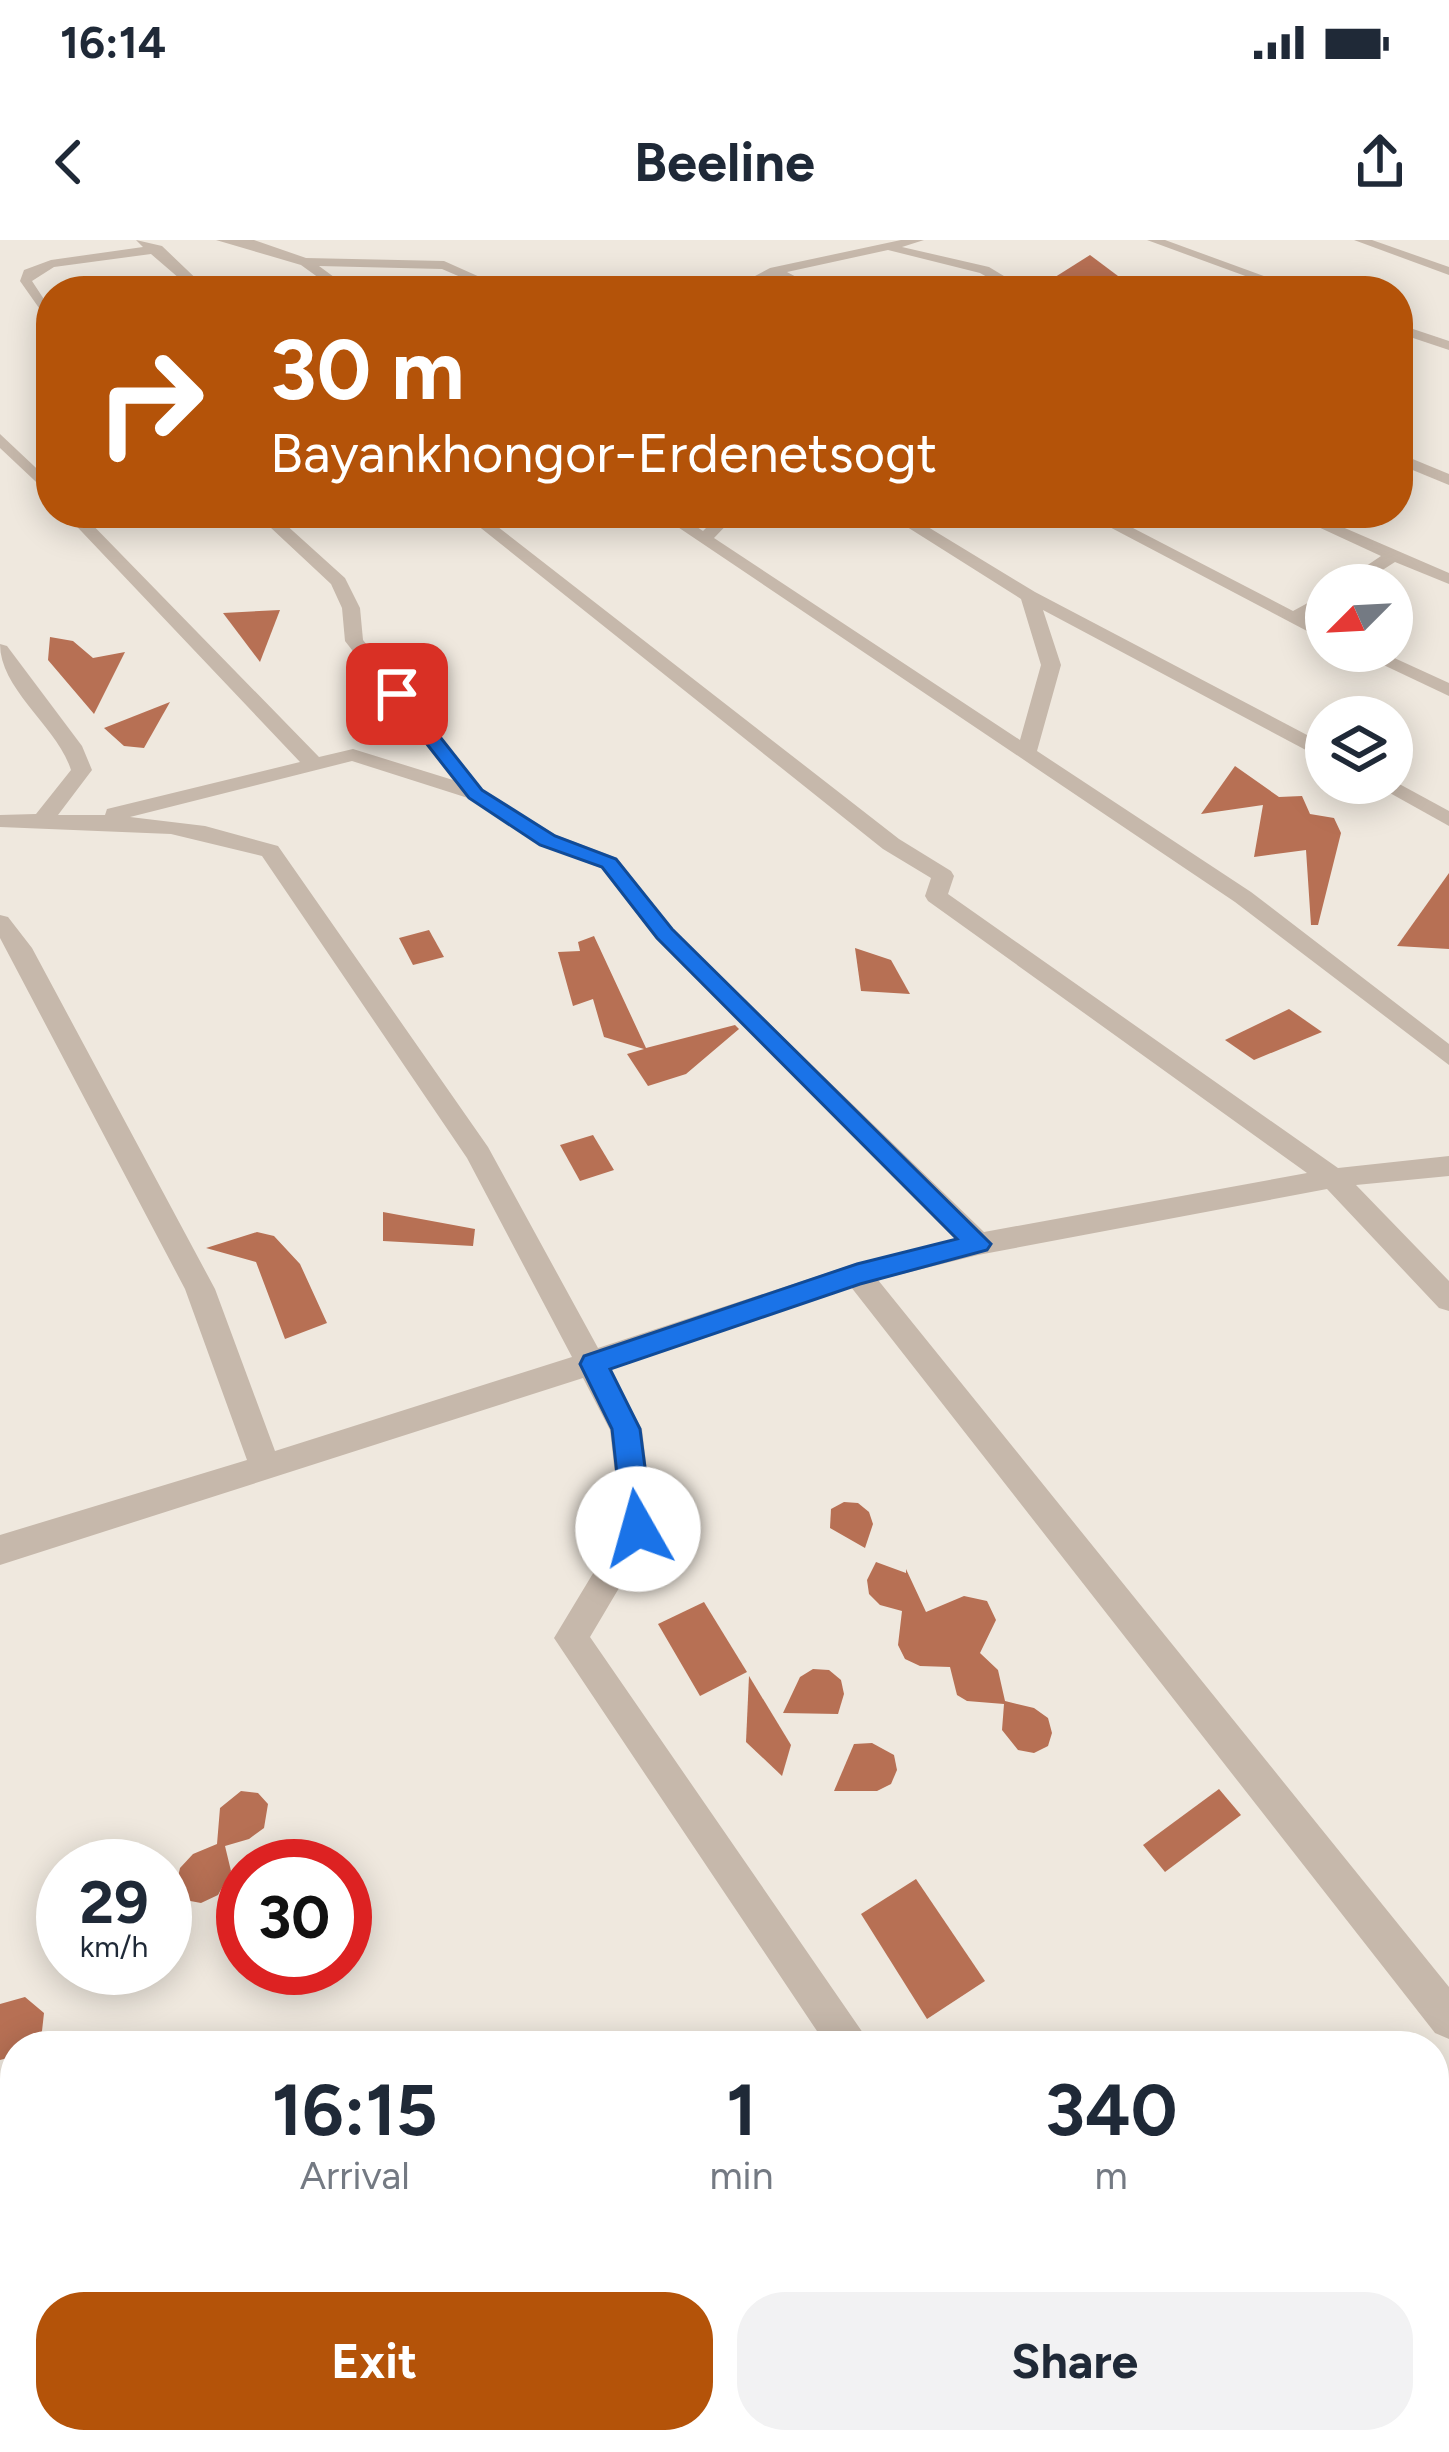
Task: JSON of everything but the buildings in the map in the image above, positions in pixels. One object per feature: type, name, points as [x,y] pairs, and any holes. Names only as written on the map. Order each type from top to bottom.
[{"type":"street","points":[[142,240],[186,276]]},
{"type":"street","points":[[222,240],[305,262],[432,263],[471,276]]},
{"type":"street","points":[[765,276],[918,240]]},
{"type":"street","points":[[1153,240],[1255,276]]},
{"type":"street","points":[[1360,240],[1449,272]]},
{"type":"street","points":[[882,246],[995,276]]},
{"type":"street","points":[[36,296],[26,280],[29,273],[52,264],[158,249]]},
{"type":"street","points":[[305,262],[325,276]]},
{"type":"street","points":[[354,276],[396,266],[464,273]]},
{"type":"street","points":[[775,271],[785,276]]},
{"type":"street","points":[[1413,333],[1449,346]]},
{"type":"street","points":[[0,439],[36,476]]},
{"type":"street","points":[[1413,464],[1449,480]]},
{"type":"street","points":[[86,528],[311,761]]},
{"type":"street","points":[[280,528],[339,582],[351,608],[354,641],[476,794]]},
{"type":"street","points":[[489,528],[891,844],[943,876],[936,896],[1333,1178],[1449,1300]]},
{"type":"street","points":[[688,528],[1243,897],[1449,1057]]},
{"type":"street","points":[[704,538],[714,528]]},
{"type":"street","points":[[918,528],[1030,596],[1305,742]]},
{"type":"street","points":[[1120,528],[1305,624]]},
{"type":"street","points":[[1331,528],[1449,579]]},
{"type":"street","points":[[1380,564],[1394,555]]},
{"type":"street","points":[[1027,753],[1051,665],[1030,596]]},
{"type":"street","points":[[1294,618],[1305,611]]},
{"type":"street","points":[[0,650],[75,750],[82,770],[42,821]]},
{"type":"street","points":[[1409,672],[1449,690]]},
{"type":"street","points":[[86,820],[197,797],[311,761],[353,755],[476,794],[548,840],[609,863],[664,934],[978,1244]]},
{"type":"street","points":[[1413,800],[1449,820]]},
{"type":"street","points":[[0,821],[86,820],[232,836],[270,851],[478,1154],[626,1429],[638,1529],[571,1638],[841,2031]]},
{"type":"street","points":[[0,922],[20,948],[190,1269],[266,1468]]},
{"type":"street","points":[[0,1550],[594,1364],[857,1274],[978,1244],[1333,1178],[1449,1166]]},
{"type":"street","points":[[857,1274],[1449,2018]]},
{"type":"route","points":[[397,694],[476,794],[548,840],[609,863],[664,934],[978,1244],[857,1274],[594,1364],[626,1429],[638,1529]]}]
